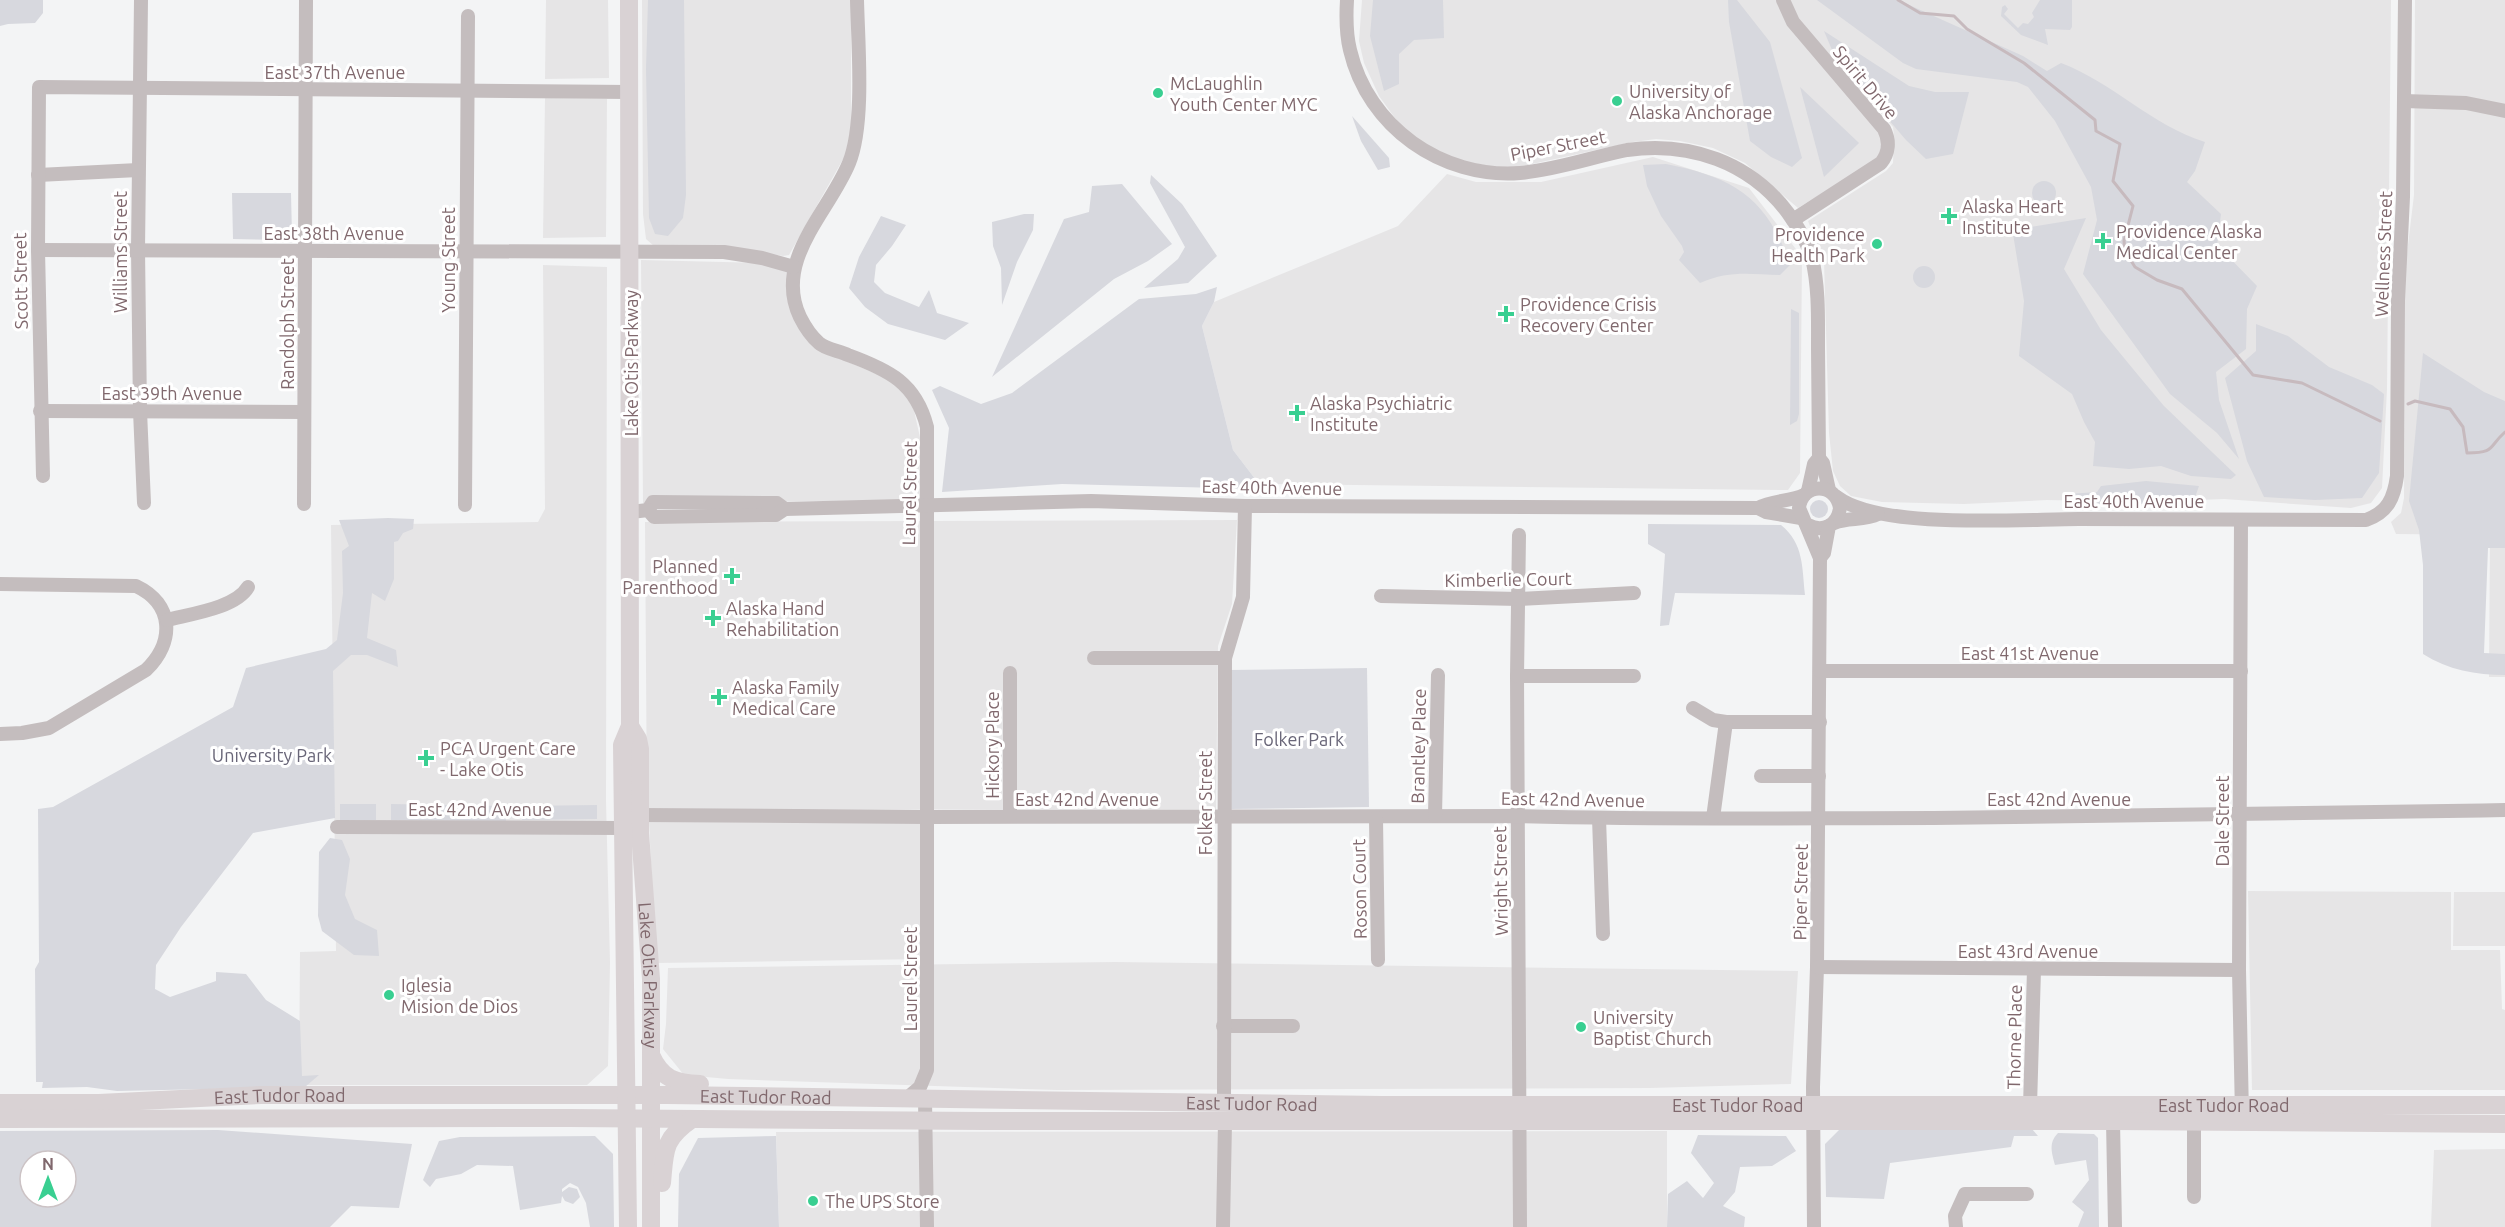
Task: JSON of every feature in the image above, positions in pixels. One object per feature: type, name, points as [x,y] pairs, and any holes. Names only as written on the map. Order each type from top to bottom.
[{"type":"main road","name":"Lake Otis Parkway","points":[[628,1227],[622,745],[630,726],[639,511],[630,252],[629,0]]},
{"type":"main road","name":"Lake Otis Parkway","points":[[630,726],[637,737],[640,749],[643,884],[650,971],[651,1225]]},
{"type":"main road","points":[[622,745],[629,764],[631,797],[640,815]]},
{"type":"main road","points":[[623,828],[633,836],[635,862],[643,884]]},
{"type":"main road","points":[[597,1095],[613,1080],[627,1040]]},
{"type":"main road","points":[[651,1055],[663,1075],[674,1082],[723,1085],[763,1095]]},
{"type":"main road","name":"East Tudor Road","points":[[0,1103],[99,1102],[261,1095],[763,1095],[1275,1104],[1813,1103],[2030,1106],[2505,1124]]},
{"type":"main road","points":[[1179,1122],[1186,1115],[1212,1112],[1224,1103]]},
{"type":"main road","points":[[1225,1122],[1231,1113],[1270,1112],[1275,1104]]},
{"type":"main road","name":"East Tudor Road","points":[[0,1119],[651,1118],[1520,1123],[2194,1122],[2242,1114],[2505,1105]]},
{"type":"main road","points":[[570,1118],[613,1133],[622,1141],[628,1153]]},
{"type":"main road","points":[[651,1225],[660,1196],[667,1143],[676,1130],[692,1119]]},
{"type":"street","name":"Williams Street","points":[[141,0],[138,249],[140,411],[144,503]]},
{"type":"street","name":"Randolph Street","points":[[304,504],[306,0]]},
{"type":"street","name":"Laurel Street","points":[[857,0],[857,134],[849,163],[800,251],[794,267],[794,299],[800,318],[819,344],[897,377],[912,392],[923,410],[927,427],[927,1070]]},
{"type":"street","name":"Piper Street","points":[[1347,0],[1346,23],[1350,50],[1363,85],[1378,109],[1395,128],[1414,146],[1442,161],[1468,170],[1520,173],[1627,150],[1681,148],[1702,153],[1740,169],[1770,193],[1793,220],[1812,257],[1818,304],[1819,458],[1840,508],[1832,525],[1824,553],[1820,558]]},
{"type":"street","name":"Spirit Drive","points":[[1782,0],[1793,22],[1884,129],[1889,142],[1881,164],[1793,220]]},
{"type":"street","name":"Wellness Street","points":[[2388,508],[2393,498],[2397,476],[2398,302],[2403,219],[2405,0]]},
{"type":"street","name":"Young Street","points":[[465,505],[468,16]]},
{"type":"street","name":"East 37th Avenue","points":[[39,87],[630,92]]},
{"type":"street","name":"Scott Street","points":[[39,87],[38,250],[43,476]]},
{"type":"street","points":[[2404,101],[2466,103],[2505,111]]},
{"type":"street","points":[[38,175],[138,170]]},
{"type":"street","name":"East 38th Avenue","points":[[38,250],[724,252],[762,258],[794,267]]},
{"type":"street","name":"East 39th Avenue","points":[[40,411],[304,412]]},
{"type":"street","name":"Piper Street","points":[[1814,1227],[1813,1103],[1819,818],[1820,558],[1800,503],[1806,493],[1814,464],[1819,458]]},
{"type":"street","points":[[1806,493],[1818,488],[1833,493]]},
{"type":"street","name":"East 40th Avenue","points":[[1758,508],[1766,503],[1781,503],[1806,493]]},
{"type":"street","name":"East 40th Avenue","points":[[1833,493],[1845,503],[1878,514],[1985,522],[2011,519],[2366,520],[2388,508]]},
{"type":"street","name":"East 40th Avenue","points":[[639,511],[654,517],[776,514],[786,509],[1091,501],[1245,506],[1758,508],[1805,521]]},
{"type":"street","name":"Folker Street","points":[[1224,1103],[1225,658],[1243,597],[1245,506]]},
{"type":"street","name":"East 40th Avenue","points":[[1832,525],[1844,519],[1869,518],[1878,514]]},
{"type":"street","name":"Dale Street","points":[[2241,520],[2242,1114]]},
{"type":"street","points":[[1805,521],[1818,529],[1832,525]]},
{"type":"street","name":"Wright Street","points":[[1519,535],[1517,676],[1520,1227]]},
{"type":"street","points":[[0,584],[136,586],[154,598],[167,620],[163,649],[157,660],[146,670],[49,728],[0,734]]},
{"type":"street","points":[[167,620],[232,602],[243,596],[248,587]]},
{"type":"street","name":"Kimberlie Court","points":[[1382,596],[1519,599],[1635,593]]},
{"type":"street","points":[[1094,658],[1225,658]]},
{"type":"street","name":"East 41st Avenue","points":[[1820,671],[2241,671]]},
{"type":"street","name":"Hickory Place","points":[[1010,673],[1010,816]]},
{"type":"street","name":"Brantley Place","points":[[1435,816],[1438,675]]},
{"type":"street","points":[[1517,676],[1634,676]]},
{"type":"street","points":[[1693,708],[1713,720],[1726,722],[1820,722]]},
{"type":"street","points":[[1713,818],[1726,722]]},
{"type":"street","points":[[1761,776],[1819,776]]},
{"type":"street","name":"East 42nd Avenue","points":[[640,815],[1819,818],[2240,816],[2505,810]]},
{"type":"street","name":"Roson Court","points":[[1376,818],[1378,960]]},
{"type":"street","points":[[1599,818],[1603,934]]},
{"type":"street","name":"East 42nd Avenue","points":[[337,827],[623,828]]},
{"type":"street","name":"East 43rd Avenue","points":[[1817,967],[2240,970]]},
{"type":"street","name":"Thorne Place","points":[[2030,1106],[2034,970]]},
{"type":"street","points":[[1223,1026],[1293,1026]]},
{"type":"street","points":[[927,1070],[916,1098],[925,1120],[928,1150],[927,1227]]},
{"type":"street","points":[[927,1070],[932,1083],[946,1099]]},
{"type":"street","points":[[928,1150],[935,1133],[950,1120]]},
{"type":"street","points":[[2113,1121],[2115,1227]]},
{"type":"street","points":[[1223,1227],[1225,1122]]},
{"type":"street","points":[[2194,1122],[2194,1197]]},
{"type":"street","points":[[1956,1227],[1955,1216],[1965,1194],[2027,1194]]},
{"type":"shaded area","points":[[546,0],[608,0],[609,78],[545,79]]},
{"type":"shaded area","points":[[642,0],[851,0],[851,127],[846,154],[789,255],[729,247],[654,246],[646,239],[643,214]]},
{"type":"shaded area","name":"University of Alaska Anchorage","points":[[1362,0],[1776,0],[1796,35],[1880,131],[1882,140],[1879,158],[1798,208],[1745,163],[1713,148],[1680,141],[1656,139],[1633,142],[1518,167],[1494,167],[1458,160],[1427,146],[1400,125],[1379,96],[1364,63],[1359,41]]},
{"type":"shaded area","name":"Providence Alaska Medical Center","points":[[1790,0],[2391,0],[2387,389],[2382,488],[2371,503],[2351,508],[2224,499],[2143,502],[2047,500],[1964,504],[1882,502],[1851,496],[1840,486],[1833,471],[1829,433],[1824,261],[1808,221],[1886,171],[1893,163],[1893,127],[1798,19]]},
{"type":"shaded area","points":[[2415,0],[2505,0],[2505,677],[2489,677],[2490,535],[2396,534],[2391,522],[2401,513],[2404,498],[2405,270],[2414,195]]},
{"type":"shaded area","points":[[545,98],[607,99],[606,237],[543,238]]},
{"type":"shaded area","points":[[1653,157],[1749,188],[1802,257],[1800,473],[1788,490],[1259,484],[1233,450],[1202,326],[1214,302],[1398,226],[1447,174],[1476,182],[1541,182]]},
{"type":"shaded area","points":[[641,260],[769,263],[789,272],[792,309],[834,356],[893,381],[913,406],[921,442],[920,500],[643,503]]},
{"type":"shaded area","points":[[543,265],[607,267],[606,801],[610,963],[608,1066],[587,1085],[299,1085],[300,952],[336,951],[331,525],[538,522],[545,509]]},
{"type":"shaded area","points":[[1237,520],[1232,604],[1218,646],[1216,809],[647,810],[645,522]]},
{"type":"shaded area","points":[[649,822],[923,822],[923,959],[656,963]]},
{"type":"shaded area","points":[[2248,891],[2451,892],[2451,950],[2500,950],[2502,1009],[2505,1010],[2505,1090],[2252,1090]]},
{"type":"shaded area","points":[[2454,892],[2505,892],[2505,946],[2453,946]]},
{"type":"shaded area","points":[[1115,962],[1798,971],[1791,1084],[1650,1088],[1057,1090],[728,1079],[684,1075],[663,1049],[668,968]]},
{"type":"shaded area","points":[[1667,1131],[1667,1227],[779,1227],[776,1132]]},
{"type":"shaded area","points":[[2505,1149],[2505,1227],[2431,1227],[2434,1150]]},
{"type":"green space","points":[[0,0],[43,0],[43,13],[35,23],[0,26]]},
{"type":"green space","points":[[648,0],[684,0],[686,195],[683,218],[668,236],[655,234],[649,218],[646,69]]},
{"type":"green space","points":[[1373,0],[1443,0],[1444,38],[1414,40],[1399,54],[1399,84],[1384,91],[1370,36]]},
{"type":"green space","points":[[1728,0],[1737,0],[1770,42],[1802,158],[1792,167],[1771,157],[1750,141],[1729,22]]},
{"type":"green space","points":[[1817,0],[1898,0],[2023,56],[2047,71],[2061,63],[2080,71],[2149,115],[2185,135],[2205,142],[2195,171],[2187,182],[2221,214],[2217,245],[2257,286],[2247,309],[2246,349],[2216,372],[2219,400],[2239,459],[2217,433],[2170,394],[2083,274],[2097,220],[2091,187],[2055,121],[2028,87],[2017,82],[1916,69],[1903,63]]},
{"type":"green space","points":[[2040,0],[2072,0],[2072,27],[2070,30],[2045,29],[2048,45],[2021,35],[2001,16],[2002,7],[2005,5],[2008,9],[2004,14],[2018,28],[2023,23],[2028,24],[2034,17],[2032,13]]},
{"type":"green space","points":[[1824,31],[1909,86],[1935,92],[1969,92],[1953,154],[1926,159],[1906,140],[1835,57]]},
{"type":"green space","points":[[1800,87],[1859,143],[1824,177]]},
{"type":"green space","points":[[1352,116],[1389,158],[1390,167],[1378,170],[1361,141]]},
{"type":"green space","points":[[1666,164],[1711,176],[1745,194],[1771,223],[1790,265],[1780,275],[1730,274],[1700,283],[1679,260],[1684,252],[1682,246],[1661,216],[1647,186],[1643,165]]},
{"type":"green space","points":[[1151,175],[1182,204],[1217,256],[1188,283],[1144,288],[1178,259],[1185,247],[1150,183]]},
{"type":"green space","points":[[2044,181],[2052,185],[2056,193],[2052,201],[2044,205],[2036,201],[2032,193],[2036,185]]},
{"type":"green space","points":[[1122,184],[1172,244],[1148,261],[1114,279],[992,377],[1064,219],[1089,212],[1092,186]]},
{"type":"green space","points":[[232,193],[291,193],[292,236],[289,240],[233,239]]},
{"type":"green space","points":[[1024,214],[1034,214],[1033,230],[1017,262],[1002,305],[1001,268],[993,246],[992,222]]},
{"type":"green space","points":[[881,216],[906,225],[876,265],[874,282],[885,293],[919,307],[929,290],[937,313],[969,323],[945,340],[888,324],[865,307],[849,288],[859,257]]},
{"type":"green space","points":[[2086,218],[2064,269],[2101,330],[2164,406],[2236,475],[2231,479],[2191,476],[2161,466],[2129,469],[2093,466],[2095,442],[2072,394],[2019,356],[2024,301],[2013,234],[2024,228]]},
{"type":"green space","points":[[1924,266],[1934,273],[1935,277],[1928,287],[1924,288],[1914,281],[1913,277],[1920,267]]},
{"type":"green space","points":[[1217,287],[1214,302],[1202,326],[1233,450],[1259,484],[1259,489],[1062,484],[942,492],[949,428],[932,390],[940,386],[981,404],[1012,393],[1139,299],[1196,294]]},
{"type":"green space","points":[[1791,309],[1799,313],[1799,414],[1797,421],[1790,425]]},
{"type":"green space","points":[[2256,324],[2288,336],[2329,367],[2372,385],[2384,394],[2379,473],[2362,498],[2315,500],[2264,497],[2247,461],[2225,378],[2256,351]]},
{"type":"green space","points":[[2423,353],[2484,392],[2505,401],[2505,548],[2488,548],[2484,653],[2505,654],[2505,675],[2462,670],[2442,664],[2423,654],[2423,565],[2419,530],[2409,501]]},
{"type":"green space","points":[[2146,481],[2199,486],[2193,503],[2068,505],[2068,494],[2097,492],[2101,486]]},
{"type":"green space","points":[[1815,500],[1823,500],[1828,505],[1826,516],[1815,518],[1810,513],[1810,505]]},
{"type":"green space","name":"University Park","points":[[414,519],[413,529],[403,533],[398,541],[394,542],[394,579],[385,601],[372,593],[367,638],[396,650],[398,667],[367,655],[351,655],[333,671],[335,818],[253,833],[181,927],[156,965],[155,989],[170,997],[216,981],[216,972],[246,974],[266,1000],[300,1021],[302,1076],[319,1075],[305,1087],[117,1091],[87,1087],[42,1088],[43,1082],[36,1082],[35,969],[39,962],[38,809],[53,807],[233,707],[246,668],[326,649],[337,640],[343,593],[342,551],[349,546],[339,520]]},
{"type":"green space","points":[[1648,524],[1781,525],[1789,532],[1798,548],[1805,595],[1675,593],[1669,625],[1660,626],[1665,554],[1648,544]]},
{"type":"green space","name":"Folker Park","points":[[1367,668],[1369,807],[1231,809],[1229,670]]},
{"type":"green space","points":[[340,804],[376,804],[376,820],[340,820]]},
{"type":"green space","points":[[391,804],[506,806],[506,821],[391,820]]},
{"type":"green space","points":[[597,805],[597,819],[522,820],[522,806]]},
{"type":"green space","points":[[330,838],[342,840],[350,859],[345,895],[355,919],[377,930],[379,956],[354,955],[322,931],[318,916],[319,852]]},
{"type":"green space","points":[[2032,1129],[2038,1136],[2014,1136],[2011,1147],[1890,1163],[1884,1199],[1826,1197],[1825,1144],[1839,1130]]},
{"type":"green space","points":[[218,1130],[412,1144],[399,1208],[351,1206],[330,1227],[0,1227],[0,1131]]},
{"type":"green space","points":[[2058,1133],[2094,1134],[2098,1138],[2099,1227],[2078,1227],[2084,1212],[2072,1202],[2089,1180],[2086,1160],[2055,1165],[2052,1144]]},
{"type":"green space","points":[[1698,1135],[1786,1136],[1796,1151],[1772,1166],[1740,1167],[1735,1192],[1723,1206],[1745,1217],[1744,1227],[1667,1227],[1668,1194],[1687,1181],[1703,1198],[1714,1183],[1691,1153]]},
{"type":"green space","points":[[595,1136],[613,1154],[614,1227],[590,1227],[586,1203],[578,1187],[570,1183],[562,1189],[562,1192],[569,1187],[577,1189],[580,1197],[573,1204],[565,1201],[562,1196],[561,1203],[520,1210],[513,1166],[477,1165],[461,1174],[436,1179],[430,1187],[423,1180],[439,1141],[460,1137]]},
{"type":"green space","points":[[776,1136],[779,1227],[678,1227],[679,1174],[698,1138]]},
{"type":"waterway","points":[[1898,0],[1920,13],[1954,16],[1967,29],[2024,63],[2095,120],[2096,131],[2120,144],[2113,181],[2133,206],[2124,241],[2125,251],[2135,267],[2157,280],[2182,289],[2253,375],[2302,383],[2380,421]]},
{"type":"waterway","points":[[2408,404],[2415,401],[2450,409],[2463,427],[2467,453],[2487,450],[2505,432]]},
{"type":"place","name":"McLaughlin Youth Center MYC","points":[[1158,93]]},
{"type":"place","name":"University of Alaska Anchorage","points":[[1617,101]]},
{"type":"place","name":"Alaska Heart Institute","points":[[1949,216]]},
{"type":"place","name":"Providence Alaska Medical Center","points":[[2103,241]]},
{"type":"place","name":"Providence Health Park","points":[[1877,244]]},
{"type":"place","name":"Providence Crisis Recovery Center","points":[[1506,314]]},
{"type":"place","name":"Alaska Psychiatric Institute","points":[[1297,413]]},
{"type":"place","name":"Planned Parenthood","points":[[732,576]]},
{"type":"place","name":"Alaska Hand Rehabilitation","points":[[713,618]]},
{"type":"place","name":"Alaska Family Medical Care","points":[[719,697]]},
{"type":"place","name":"PCA Urgent Care - Lake Otis","points":[[426,758]]},
{"type":"place","name":"Iglesia Mision de Dios","points":[[389,995]]},
{"type":"place","name":"University Baptist Church","points":[[1581,1027]]},
{"type":"place","name":"The UPS Store","points":[[813,1201]]}]
